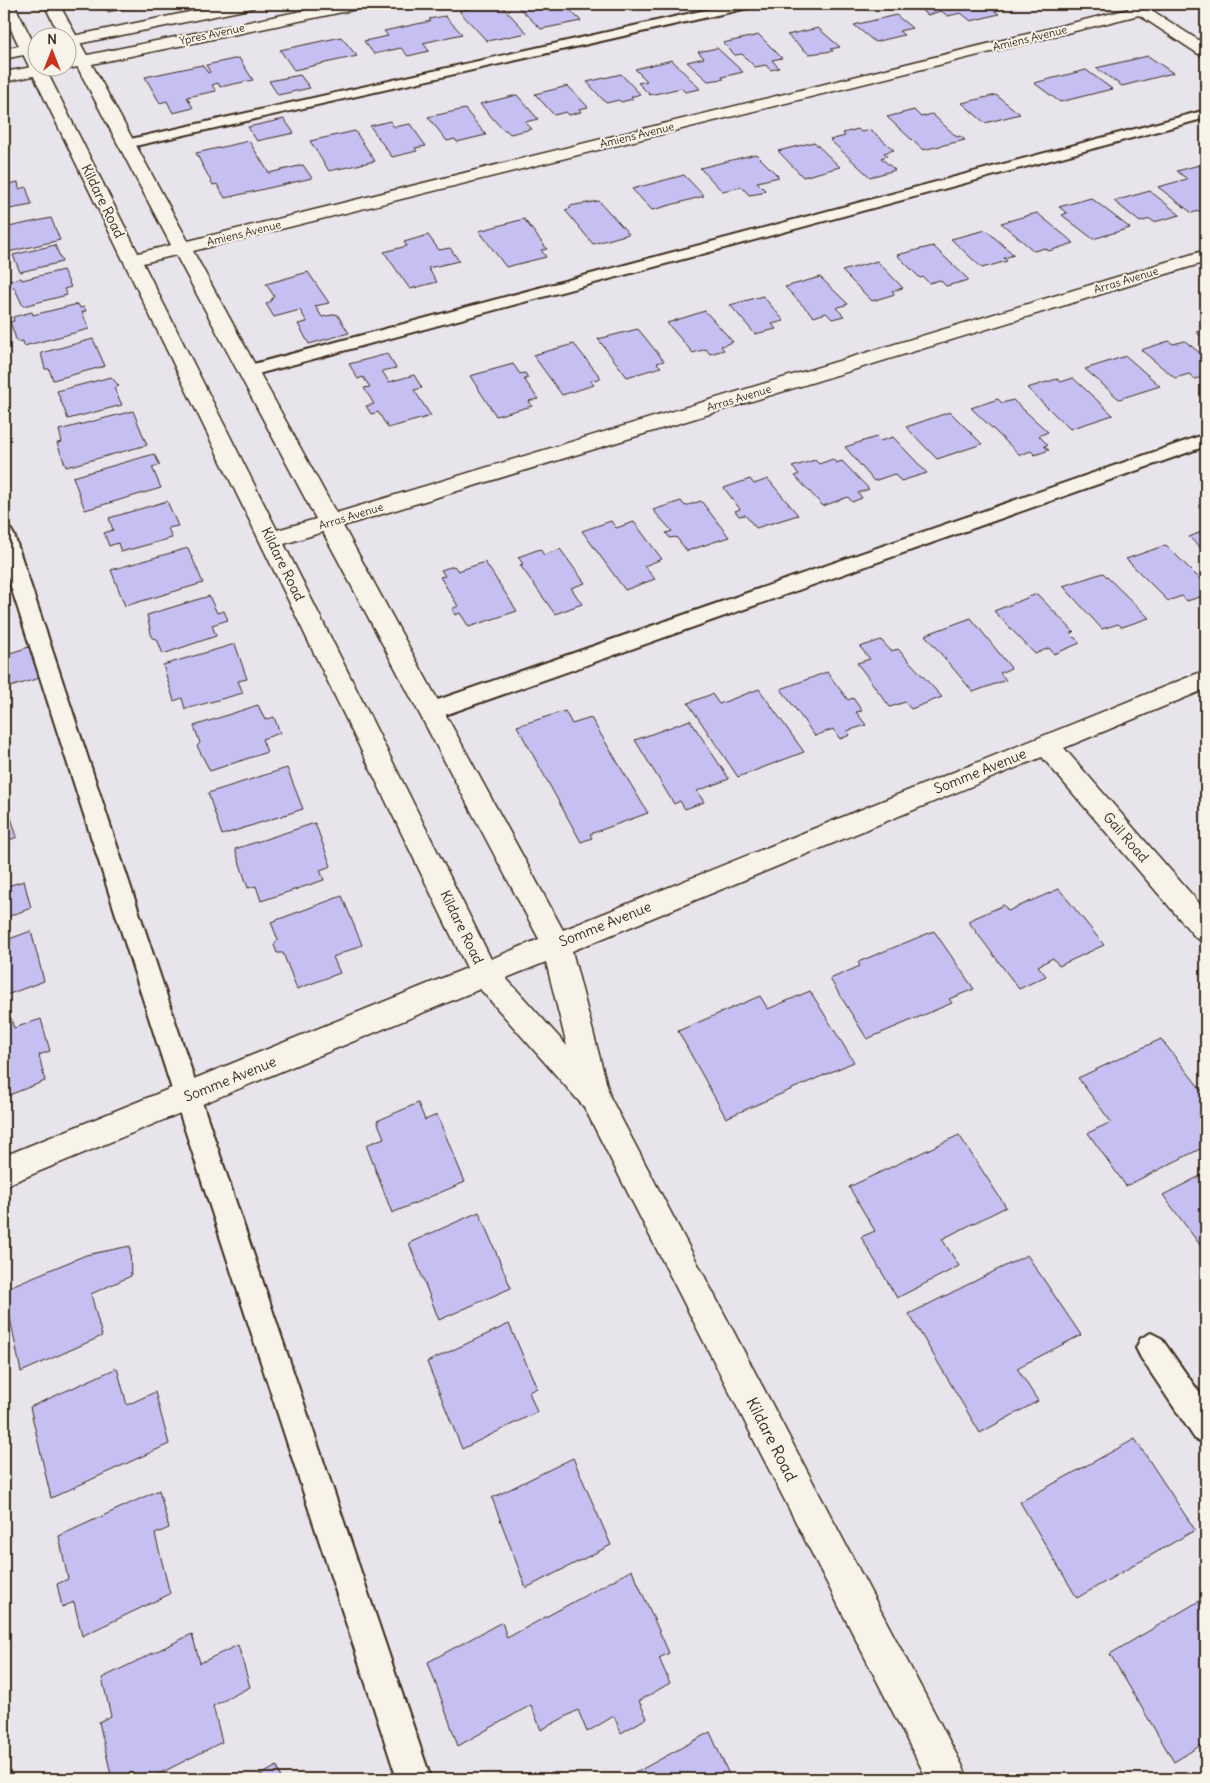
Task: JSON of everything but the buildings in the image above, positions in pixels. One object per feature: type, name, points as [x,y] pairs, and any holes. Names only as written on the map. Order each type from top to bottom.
[{"type":"street","name":"Kildare Road","points":[[6,4],[28,40]]},
{"type":"street","name":"Kildare Road","points":[[50,4],[63,28]]},
{"type":"street","name":"Ypres Avenue","points":[[78,38],[249,4]]},
{"type":"street","name":"Ypres Avenue","points":[[78,62],[357,4]]},
{"type":"street","points":[[1137,7],[1206,52]]},
{"type":"street","name":"Amiens Avenue","points":[[132,260],[1137,7]]},
{"type":"street","points":[[4,54],[28,49]]},
{"type":"street","name":"Kildare Road","points":[[78,68],[126,144],[556,944],[596,1100],[948,1779]]},
{"type":"street","points":[[4,78],[28,73]]},
{"type":"street","name":"Kildare Road","points":[[49,78],[132,260],[485,975],[596,1100]]},
{"type":"street","name":"Arras Avenue","points":[[271,540],[1206,256]]},
{"type":"street","name":"Somme Avenue","points":[[4,1171],[1206,679]]},
{"type":"street","name":"Gail Road","points":[[1046,744],[1206,930]]},
{"type":"lane","points":[[126,144],[748,4]]},
{"type":"lane","points":[[248,371],[1206,114]]},
{"type":"lane","points":[[430,710],[1206,440]]},
{"type":"lane","points":[[4,535],[187,1096],[414,1779]]},
{"type":"lane","points":[[1151,1348],[1206,1428]]}]
